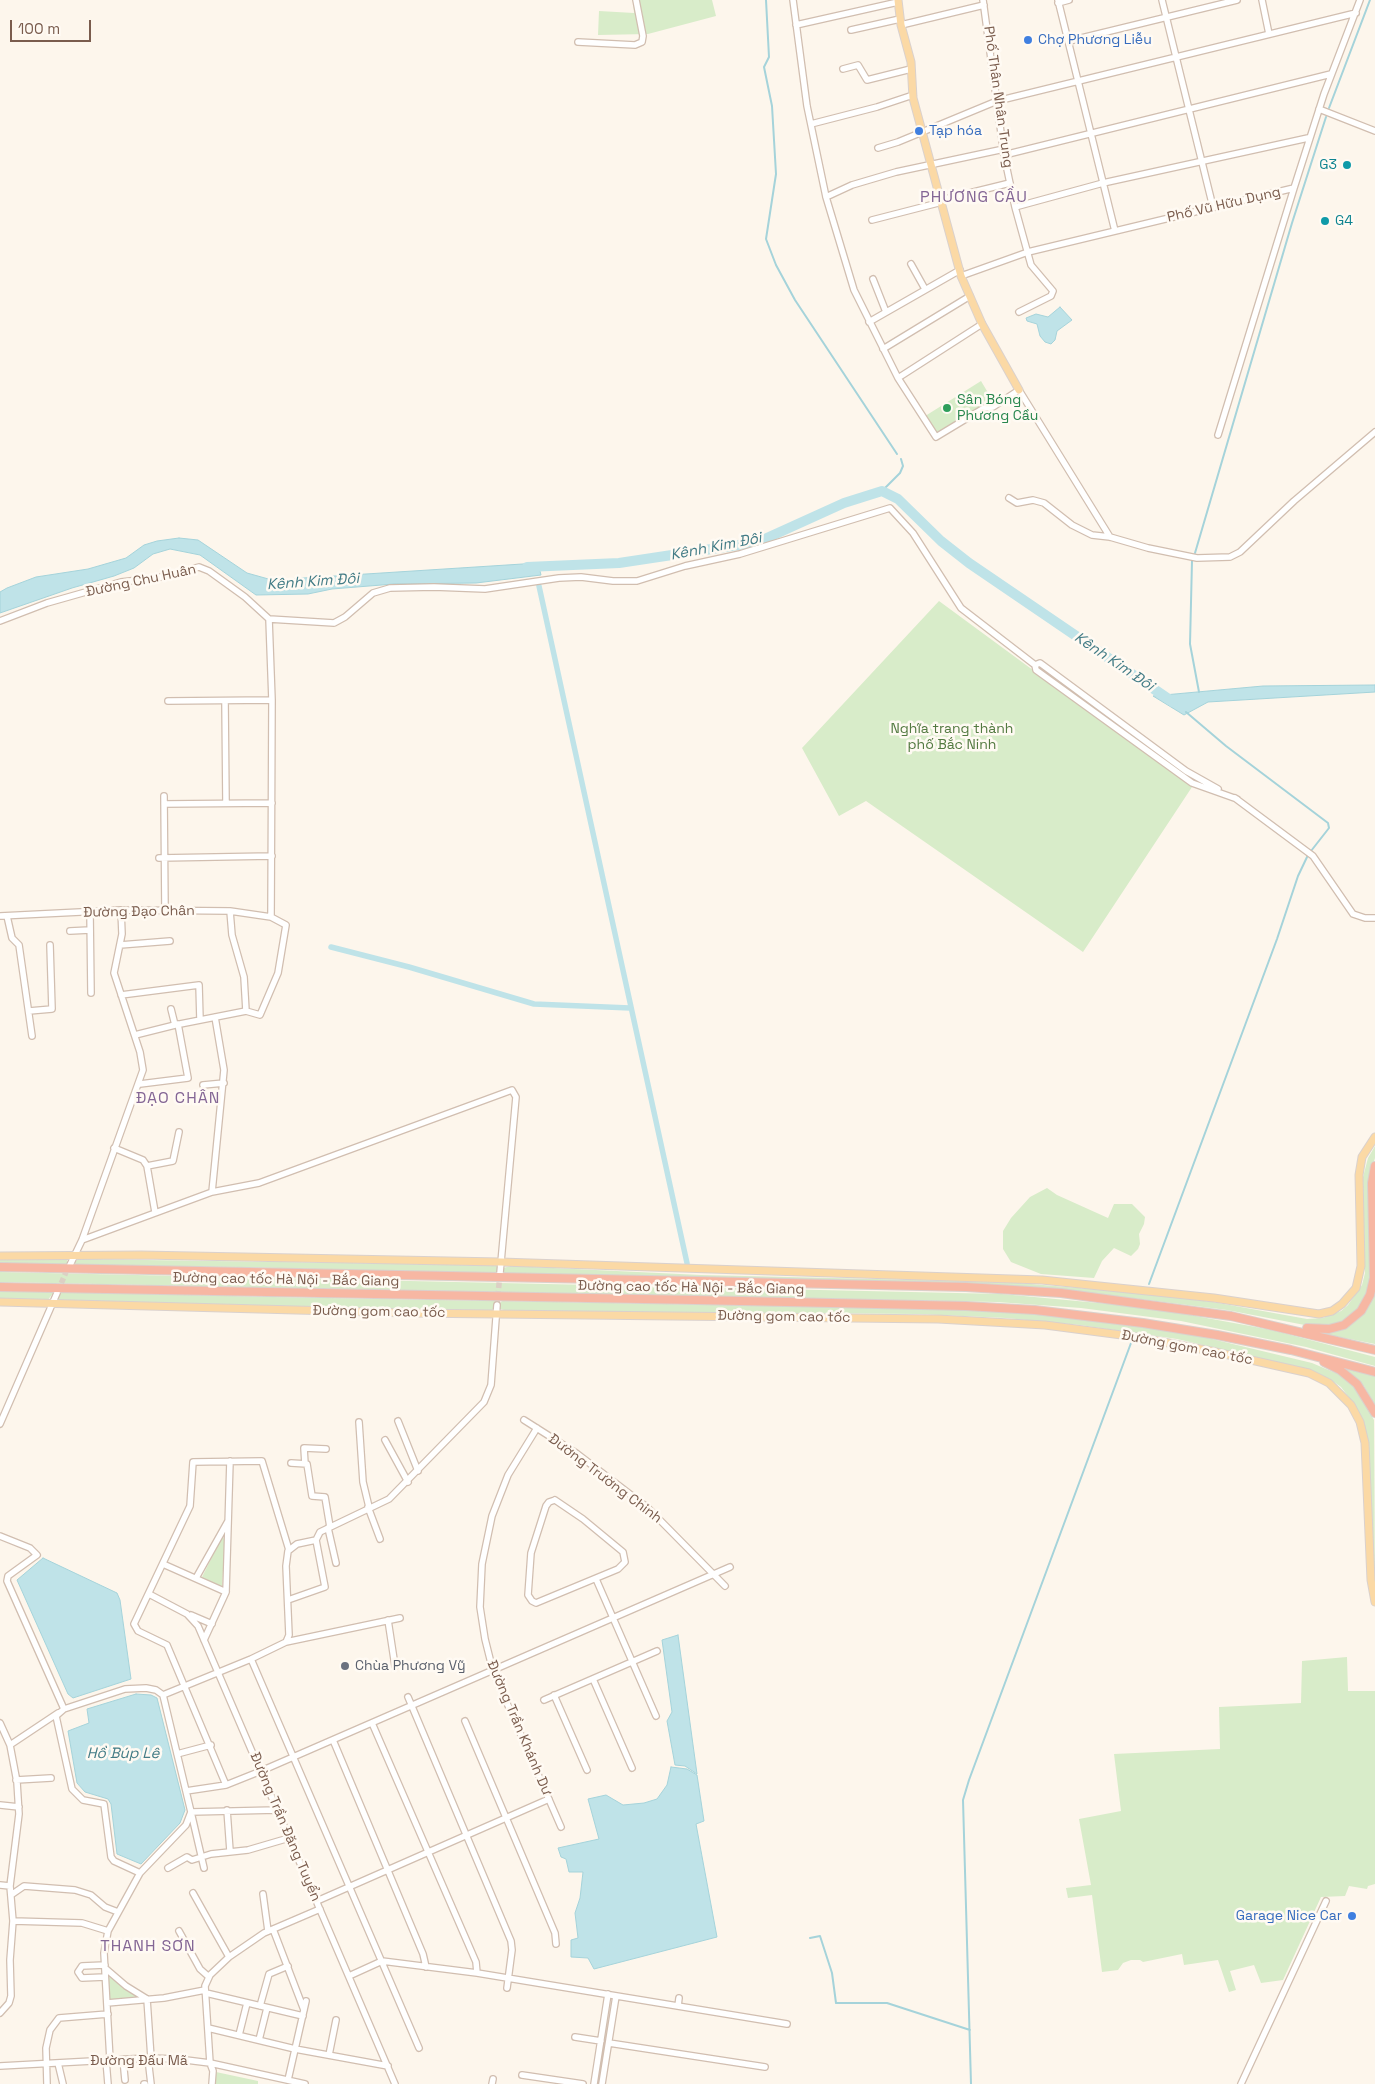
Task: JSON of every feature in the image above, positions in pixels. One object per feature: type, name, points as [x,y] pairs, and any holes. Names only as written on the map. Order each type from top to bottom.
[{"type":"highway","points":[[1231,1316],[1329,1330],[1344,1325],[1358,1315],[1367,1302],[1374,1285],[1372,1183],[1375,1166]]},
{"type":"highway","name":"Đường cao tốc Hà Nội - Bắc Giang","points":[[0,1267],[966,1287],[1071,1294],[1231,1316],[1375,1350]]},
{"type":"highway","name":"Đường cao tốc Hà Nội - Bắc Giang","points":[[0,1287],[966,1306],[1060,1313],[1196,1331],[1291,1350],[1375,1372]]},
{"type":"highway","points":[[1196,1331],[1328,1364],[1357,1384],[1375,1413]]},
{"type":"main road","points":[[898,1],[911,69],[913,95],[961,273],[982,324],[1019,390]]},
{"type":"main road","points":[[0,1256],[250,1257],[501,1262],[1042,1280],[1214,1298],[1319,1314],[1332,1310],[1342,1304],[1356,1288],[1361,1266],[1359,1168],[1362,1157],[1375,1137]]},
{"type":"main road","name":"Đường gom cao tốc","points":[[0,1302],[50,1305],[497,1314],[938,1319],[1045,1325],[1177,1344],[1309,1373],[1329,1383],[1342,1394],[1353,1409],[1362,1428],[1365,1443],[1371,1580],[1375,1602]]},
{"type":"street","points":[[578,42],[635,45],[642,42],[643,36],[636,0]]},
{"type":"street","points":[[793,0],[811,124],[826,197],[854,290],[898,378],[936,438],[984,408],[993,407],[1019,390],[1110,537]]},
{"type":"street","points":[[1069,0],[1058,1],[1115,231]]},
{"type":"street","points":[[1162,0],[1213,207]]},
{"type":"street","points":[[1068,41],[1237,0]]},
{"type":"street","points":[[1262,0],[1269,34]]},
{"type":"street","name":"Phố Vũ Hữu Dụng","points":[[869,322],[925,289],[961,273],[1028,252],[1294,188],[1308,138],[1360,0]]},
{"type":"street","points":[[796,25],[898,1]]},
{"type":"street","points":[[850,30],[901,22],[984,2]]},
{"type":"street","name":"Phố Thân Nhân Trung","points":[[984,2],[1004,152],[1015,207],[1031,265],[1053,293],[1051,296],[1019,312]]},
{"type":"street","points":[[878,148],[898,142],[997,101],[1356,13]]},
{"type":"street","points":[[843,69],[858,65],[867,80],[911,69]]},
{"type":"street","points":[[826,197],[852,185],[931,165],[1091,134],[1331,74]]},
{"type":"street","points":[[811,124],[877,107],[913,95]]},
{"type":"street","points":[[1319,109],[1375,131]]},
{"type":"street","points":[[1015,207],[1103,183],[1308,138]]},
{"type":"street","points":[[872,220],[1010,183]]},
{"type":"street","points":[[1218,435],[1294,188]]},
{"type":"street","points":[[912,264],[925,289]]},
{"type":"street","points":[[873,279],[886,312]]},
{"type":"street","points":[[883,349],[970,296]]},
{"type":"street","points":[[898,378],[982,324]]},
{"type":"street","points":[[1008,498],[1016,503],[1024,500],[1044,503],[1082,531],[1197,558],[1230,558],[1240,552],[1294,501],[1375,432]]},
{"type":"street","points":[[135,1036],[176,1025],[246,1011],[260,1015],[278,973],[286,925],[272,917],[272,700],[269,619],[334,623],[345,617],[373,593],[390,588],[434,587],[485,590],[559,578],[581,577],[613,581],[637,581],[686,566],[740,554],[890,508],[913,533],[961,608],[1035,665],[1036,670],[1192,783],[1237,799],[1312,856],[1353,914],[1361,918],[1375,918]]},
{"type":"street","name":"Đường Chu Huân","points":[[0,621],[47,603],[121,582],[157,578],[199,567],[209,571],[246,597],[269,619]]},
{"type":"street","points":[[168,701],[272,700]]},
{"type":"street","points":[[225,701],[226,804]]},
{"type":"street","points":[[164,796],[162,858],[165,911]]},
{"type":"street","points":[[164,804],[272,803]]},
{"type":"street","points":[[162,858],[272,856]]},
{"type":"street","points":[[70,1264],[82,1240],[114,1148],[140,1084],[142,1060],[114,973],[122,934],[122,910]]},
{"type":"street","name":"Đường Đạo Chân","points":[[0,916],[122,910],[230,911],[272,917]]},
{"type":"street","points":[[230,911],[232,935],[244,977],[246,1011]]},
{"type":"street","points":[[90,912],[90,993]]},
{"type":"street","points":[[7,916],[12,938],[19,945],[32,1036]]},
{"type":"street","points":[[70,931],[90,930]]},
{"type":"street","points":[[120,945],[170,941]]},
{"type":"street","points":[[29,1011],[52,1010],[50,945]]},
{"type":"street","points":[[121,995],[199,985],[200,1020]]},
{"type":"street","points":[[140,1084],[188,1078],[171,1009]]},
{"type":"street","points":[[212,1192],[224,1083],[224,1070],[215,1017]]},
{"type":"street","points":[[203,1085],[224,1083]]},
{"type":"street","points":[[82,1240],[212,1192],[259,1183],[512,1090],[516,1097],[500,1273]]},
{"type":"street","points":[[147,1166],[173,1161],[179,1132]]},
{"type":"street","points":[[114,1148],[143,1160],[147,1166],[155,1212]]},
{"type":"street","points":[[0,1424],[46,1321],[50,1305],[57,1293]]},
{"type":"street","points":[[288,1600],[325,1587],[316,1540],[320,1532],[368,1507],[389,1499],[408,1482],[484,1402],[488,1393],[497,1304]]},
{"type":"street","name":"Đường Trường Chinh","points":[[524,1420],[576,1453],[648,1508],[716,1574],[725,1586]]},
{"type":"street","points":[[398,1421],[418,1471]]},
{"type":"street","points":[[359,1422],[363,1482],[368,1507],[380,1539]]},
{"type":"street","name":"Đường Trần Khánh Dư","points":[[536,1428],[508,1475],[500,1493],[485,1547],[480,1607],[493,1671],[561,1828]]},
{"type":"street","points":[[385,1440],[408,1482]]},
{"type":"street","points":[[305,1464],[304,1448],[326,1449]]},
{"type":"street","points":[[204,1640],[226,1592],[230,1519],[230,1461]]},
{"type":"street","points":[[226,1785],[211,1745],[167,1645],[138,1631],[135,1627],[135,1621],[190,1506],[193,1462],[262,1461],[289,1550],[286,1566],[289,1635],[286,1642]]},
{"type":"street","points":[[291,1463],[308,1464],[312,1496],[325,1497],[336,1563]]},
{"type":"street","points":[[549,1502],[559,1502],[624,1554],[623,1566],[596,1579],[538,1603],[529,1598],[528,1580],[532,1548],[543,1511],[549,1502]]},
{"type":"street","points":[[196,1578],[230,1519]]},
{"type":"street","points":[[0,1536],[30,1548],[36,1555],[8,1576],[7,1581],[64,1709]]},
{"type":"street","points":[[289,1550],[297,1544],[316,1540]]},
{"type":"street","points":[[163,1564],[226,1592]]},
{"type":"street","points":[[186,1791],[226,1785],[261,1771],[730,1567]]},
{"type":"street","points":[[596,1579],[656,1716]]},
{"type":"street","name":"Đường Trần Đăng Tuyển","points":[[149,1594],[187,1614],[198,1626],[395,2084]]},
{"type":"street","points":[[187,1614],[212,1624]]},
{"type":"street","points":[[163,1695],[251,1659],[286,1642],[400,1618]]},
{"type":"street","points":[[388,1620],[395,1666]]},
{"type":"street","points":[[544,1700],[656,1651]]},
{"type":"street","points":[[251,1659],[420,2048]]},
{"type":"street","points":[[593,1678],[632,1768]]},
{"type":"street","points":[[10,1745],[64,1709],[128,1688],[152,1688],[163,1695],[204,1868]]},
{"type":"street","points":[[554,1695],[587,1770]]},
{"type":"street","points":[[408,1697],[512,1944],[507,1988]]},
{"type":"street","points":[[58,1713],[56,1717],[72,1789],[83,1800],[104,1804],[111,1857],[114,1861],[140,1873]]},
{"type":"street","points":[[464,1721],[555,1932],[556,1944]]},
{"type":"street","points":[[372,1723],[476,1962],[477,1973]]},
{"type":"street","points":[[0,2013],[10,2000],[10,1960],[13,1922],[10,1886],[19,1806],[10,1745],[1,1728]]},
{"type":"street","points":[[332,1740],[388,1869],[423,1954],[426,1967]]},
{"type":"street","points":[[177,1754],[211,1745]]},
{"type":"street","points":[[16,1780],[51,1778]]},
{"type":"street","points":[[317,1901],[548,1799]]},
{"type":"street","points":[[0,1805],[19,1806]]},
{"type":"street","points":[[227,1810],[230,1851]]},
{"type":"street","points":[[191,1812],[277,1810]]},
{"type":"street","points":[[108,2084],[108,2014],[104,1953],[108,1931],[140,1873],[186,1825],[191,1812]]},
{"type":"street","points":[[168,1868],[186,1857],[192,1860],[230,1851],[248,1850],[289,1838]]},
{"type":"street","points":[[0,1885],[10,1886]]},
{"type":"street","points":[[11,1895],[24,1886],[75,1890],[90,1895],[105,1907],[118,1912]]},
{"type":"street","points":[[193,1893],[229,1958]]},
{"type":"street","points":[[263,1894],[270,1930],[288,1966],[303,2013]]},
{"type":"street","points":[[1241,2084],[1326,1901]]},
{"type":"street","points":[[212,2084],[213,2072],[210,2064],[205,1992],[209,1977],[229,1958],[270,1930],[320,1909]]},
{"type":"street","points":[[13,1922],[82,1923],[108,1931]]},
{"type":"street","points":[[178,1931],[200,1969],[209,1977]]},
{"type":"street","points":[[349,1976],[382,1961],[477,1973],[678,2006],[757,2016],[787,2024]]},
{"type":"street","points":[[105,1977],[82,1978],[78,1972],[82,1966],[105,1967],[126,1986],[147,1999]]},
{"type":"street","points":[[259,2040],[269,1974],[288,1966]]},
{"type":"street","points":[[107,2002],[205,1992],[264,2007],[303,2013]]},
{"type":"street","points":[[594,2084],[608,1994]]},
{"type":"street","points":[[602,2084],[616,1996]]},
{"type":"street","points":[[678,2006],[679,1998]]},
{"type":"street","points":[[147,1999],[151,2084]]},
{"type":"street","points":[[288,2080],[306,2001]]},
{"type":"street","points":[[239,2035],[247,2003]]},
{"type":"street","points":[[47,2084],[46,2063],[50,2030],[59,2018],[108,2014]]},
{"type":"street","points":[[329,2055],[336,2020]]},
{"type":"street","points":[[208,2028],[295,2049],[388,2066]]},
{"type":"street","points":[[574,2037],[601,2041]]},
{"type":"street","points":[[609,2043],[765,2067]]},
{"type":"street","name":"Đường Đấu Mã","points":[[0,2066],[149,2058],[184,2059],[305,2084]]},
{"type":"street","points":[[123,2060],[125,2080]]},
{"type":"street","points":[[58,2063],[63,2084]]},
{"type":"street","points":[[522,2075],[583,2084]]},
{"type":"green space","points":[[633,0],[712,0],[716,16],[648,34],[598,35],[599,11],[634,13]]},
{"type":"green space","points":[[981,381],[993,401],[933,436],[922,418]]},
{"type":"green space","name":"Nghĩa trang thành phố Bắc Ninh","points":[[939,601],[1192,787],[1083,952],[866,801],[839,816],[802,748]]},
{"type":"green space","points":[[1375,1146],[1375,1158],[1368,1182],[1371,1266],[1368,1291],[1359,1309],[1345,1321],[1333,1326],[1315,1327],[1227,1310],[1077,1291],[955,1284],[502,1274],[503,1268],[511,1266],[701,1275],[1008,1282],[1137,1293],[1213,1302],[1307,1319],[1323,1318],[1341,1311],[1348,1305],[1362,1285],[1365,1273],[1363,1177],[1368,1158]]},
{"type":"green space","points":[[1047,1188],[1057,1195],[1108,1218],[1114,1204],[1132,1204],[1145,1217],[1139,1234],[1140,1244],[1138,1249],[1131,1256],[1114,1248],[1102,1261],[1094,1278],[1041,1274],[1011,1262],[1003,1249],[1003,1231],[1011,1218],[1030,1197]]},
{"type":"green space","points":[[0,1259],[61,1259],[67,1260],[68,1264],[67,1266],[0,1264]]},
{"type":"green space","points":[[78,1259],[499,1266],[497,1274],[243,1267],[72,1266]]},
{"type":"green space","points":[[0,1272],[1002,1294],[1152,1308],[1272,1330],[1375,1357],[1375,1366],[1306,1347],[1181,1321],[1081,1308],[997,1302],[0,1282]]},
{"type":"green space","points":[[1375,1288],[1375,1344],[1325,1334],[1344,1328],[1357,1319]]},
{"type":"green space","points":[[0,1291],[54,1292],[47,1301],[0,1299]]},
{"type":"green space","points":[[61,1292],[495,1301],[494,1309],[490,1311],[58,1301],[57,1298]]},
{"type":"green space","points":[[502,1301],[939,1309],[1024,1313],[1089,1319],[1187,1333],[1312,1363],[1338,1374],[1353,1384],[1374,1420],[1375,1588],[1363,1423],[1354,1404],[1341,1387],[1330,1379],[1306,1369],[1177,1339],[1080,1325],[1006,1318],[919,1314],[508,1311],[500,1309]]},
{"type":"green space","points":[[1338,1365],[1375,1375],[1375,1405],[1364,1386]]},
{"type":"green space","points":[[222,1537],[225,1539],[222,1587],[202,1577]]},
{"type":"green space","points":[[1347,1657],[1348,1691],[1375,1691],[1375,1884],[1368,1886],[1367,1889],[1349,1886],[1345,1896],[1321,1897],[1283,1980],[1261,1983],[1254,1965],[1230,1971],[1236,1990],[1229,1992],[1218,1960],[1184,1965],[1182,1954],[1143,1962],[1131,1960],[1123,1963],[1118,1970],[1102,1972],[1092,1895],[1068,1898],[1066,1888],[1091,1885],[1079,1819],[1121,1811],[1114,1754],[1220,1749],[1219,1707],[1301,1703],[1302,1661]]},
{"type":"green space","points":[[110,1977],[139,1996],[139,1998],[109,2000],[108,1978]]},
{"type":"green space","points":[[216,2072],[258,2081],[258,2084],[214,2084]]},
{"type":"water","points":[[1060,307],[1072,320],[1057,331],[1055,340],[1051,344],[1045,342],[1040,336],[1037,324],[1027,321],[1026,318],[1036,314],[1048,317]]},
{"type":"water","points":[[179,538],[198,540],[247,573],[272,580],[538,563],[541,575],[476,583],[394,584],[332,589],[308,594],[256,595],[200,555],[170,549],[153,554],[134,568],[114,576],[72,588],[0,613],[0,592],[7,588],[36,577],[88,569],[126,558],[144,545]]},
{"type":"water","name":"Kênh Kim Đôi","points":[[1375,685],[1375,692],[1208,702],[1184,715],[1153,696],[1263,686]]},
{"type":"water","points":[[43,1558],[117,1593],[120,1600],[131,1679],[73,1698],[68,1694],[17,1580]]},
{"type":"water","points":[[678,1635],[697,1774],[685,1766],[675,1765],[667,1721],[672,1712],[662,1640]]},
{"type":"water","name":"Hồ Búp Lê","points":[[136,1694],[151,1695],[157,1698],[185,1810],[180,1823],[141,1864],[117,1854],[111,1804],[108,1799],[85,1792],[77,1783],[68,1731],[89,1723],[87,1709]]},
{"type":"water","points":[[671,1767],[687,1769],[697,1775],[704,1821],[696,1824],[717,1937],[594,1969],[588,1958],[571,1957],[571,1940],[578,1938],[575,1913],[580,1898],[583,1872],[569,1872],[566,1859],[561,1857],[558,1848],[599,1839],[588,1799],[606,1795],[623,1805],[644,1803],[657,1799],[667,1785]]},
{"type":"waterway","points":[[766,0],[769,57],[764,67],[772,106],[776,174],[766,239],[776,265],[795,300],[897,454]]},
{"type":"waterway","points":[[1329,108],[1370,0]]},
{"type":"waterway","points":[[1195,553],[1292,223],[1326,117]]},
{"type":"waterway","points":[[882,491],[900,473],[903,466],[901,459]]},
{"type":"waterway","name":"Kênh Kim Đôi","points":[[527,567],[619,563],[758,542],[844,503],[882,491],[898,499],[941,541],[969,563],[1173,702]]},
{"type":"waterway","points":[[1192,561],[1190,644],[1199,692]]},
{"type":"waterway","points":[[539,586],[687,1263]]},
{"type":"waterway","points":[[1186,712],[1226,746],[1328,823],[1329,828],[1311,851]]},
{"type":"waterway","points":[[1149,1284],[1277,939],[1298,876],[1308,855]]},
{"type":"waterway","points":[[331,947],[409,967],[534,1004],[630,1008]]},
{"type":"waterway","points":[[971,2084],[963,1800],[1131,1343]]},
{"type":"waterway","points":[[810,1938],[820,1936],[832,1973],[836,2003],[887,2003],[970,2030]]},
{"type":"tunnel","points":[[58,1291],[69,1265]]},
{"type":"tunnel","points":[[497,1305],[500,1274]]},
{"type":"place","name":"Chợ Phương Liễu","points":[[1028,40]]},
{"type":"place","name":"Tạp hóa","points":[[919,131]]},
{"type":"place","name":"G3","points":[[1347,165]]},
{"type":"place","name":"G4","points":[[1325,221]]},
{"type":"place","name":"Sân Bóng Phương Cầu","points":[[947,408]]},
{"type":"place","name":"Chùa Phương Vỹ","points":[[345,1666]]},
{"type":"place","name":"Garage Nice Car","points":[[1352,1916]]},
{"type":"district","name":"PHƯƠNG CẦU","points":[[974,198]]},
{"type":"district","name":"ĐẠO CHÂN","points":[[178,1099]]},
{"type":"district","name":"THANH SƠN","points":[[148,1947]]}]
